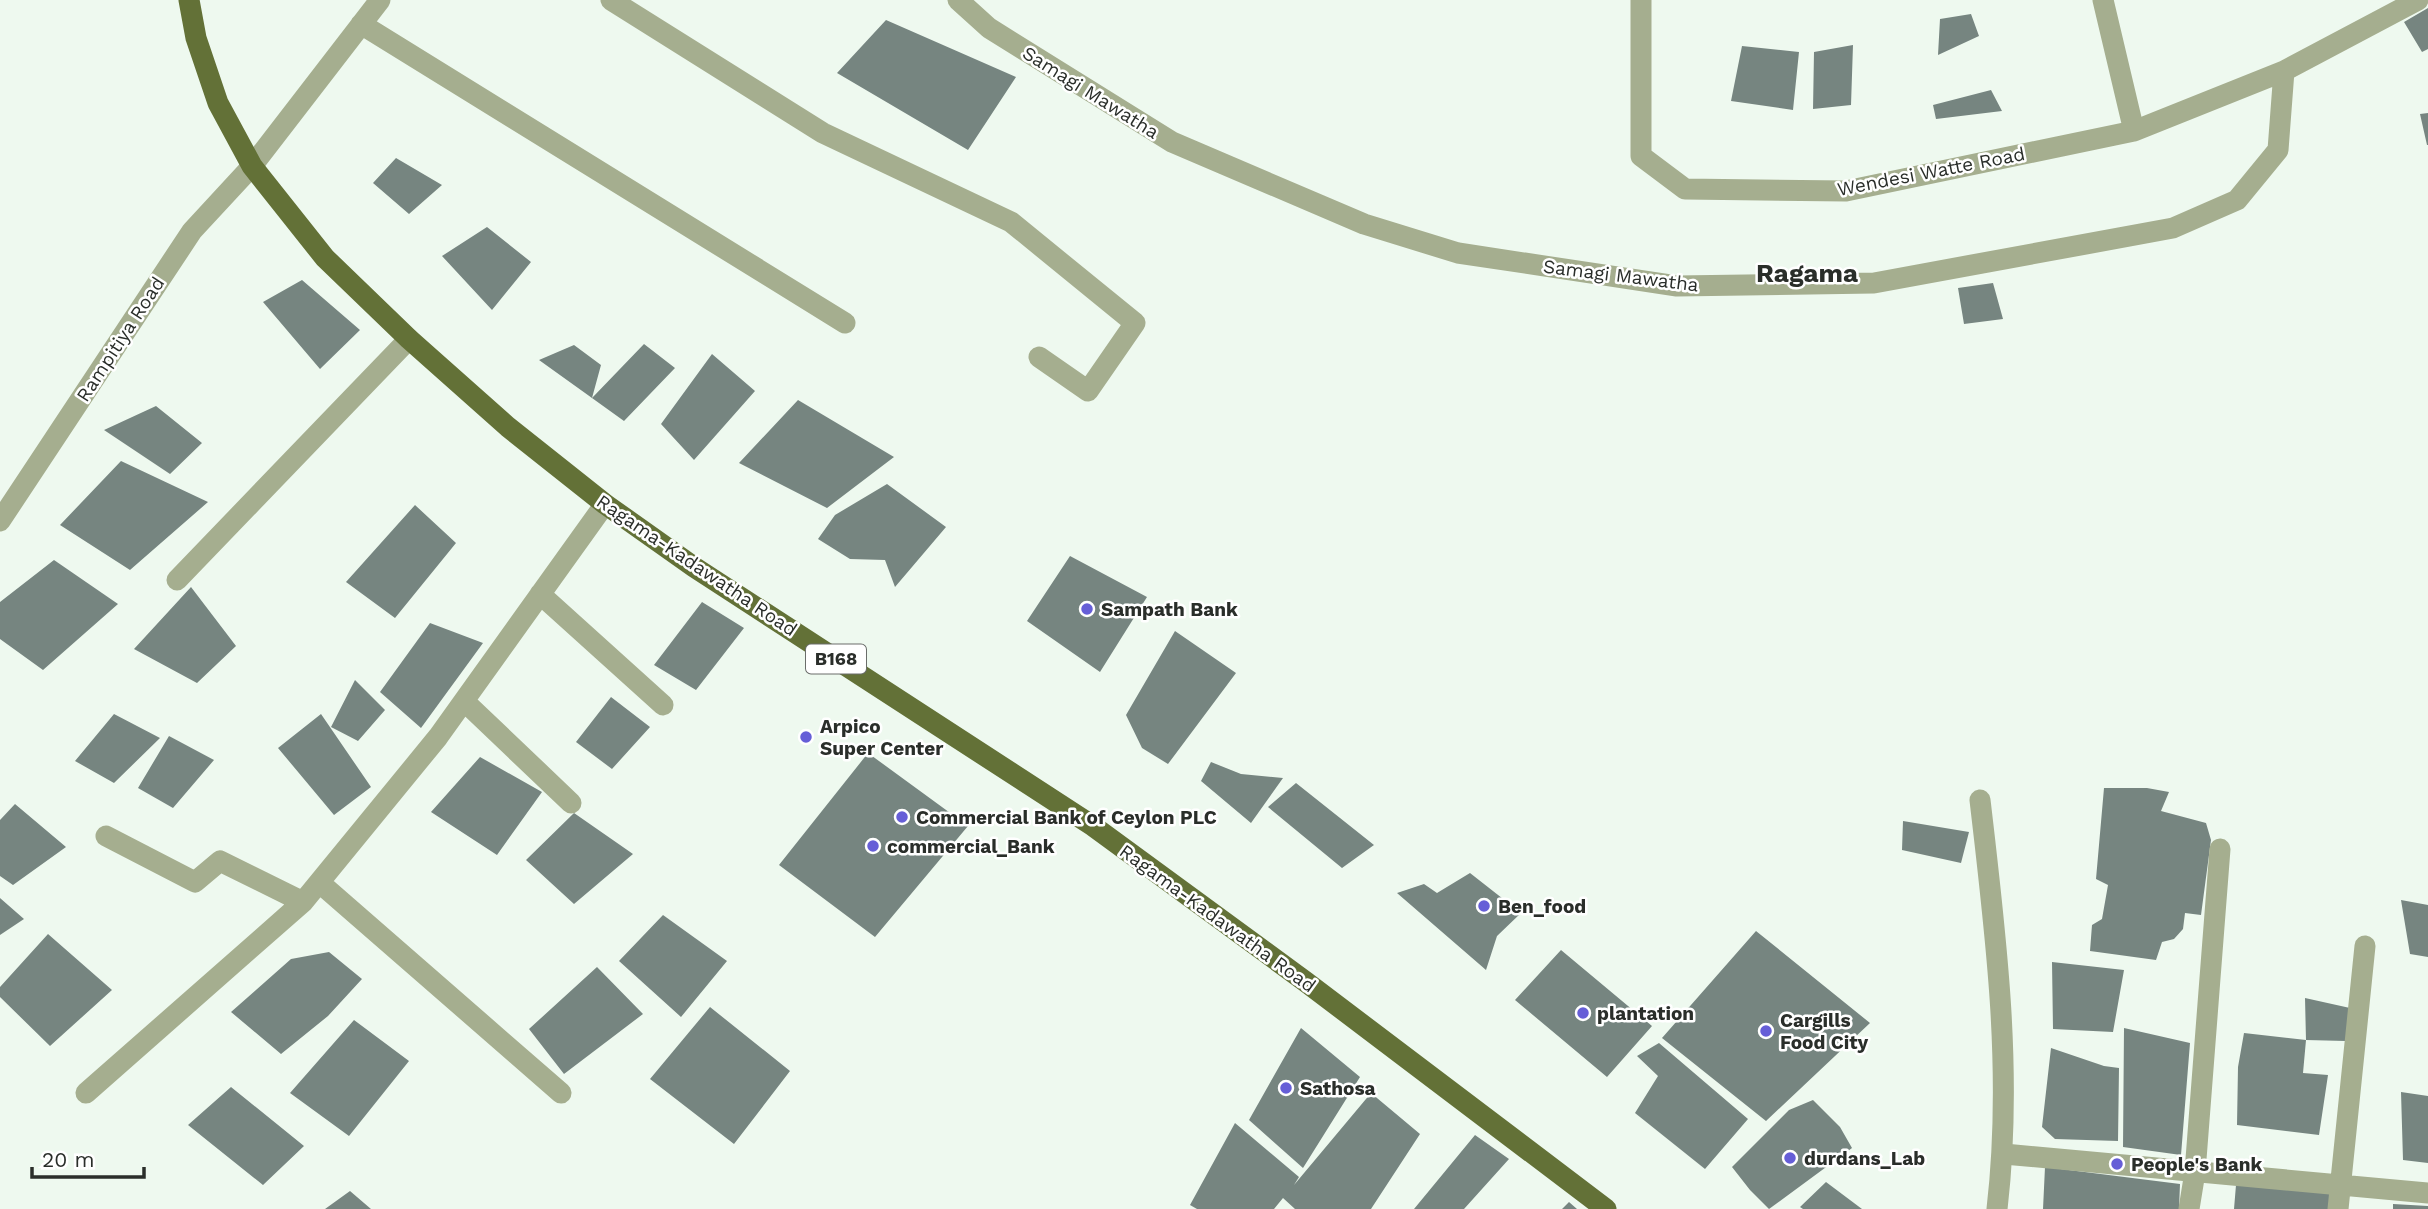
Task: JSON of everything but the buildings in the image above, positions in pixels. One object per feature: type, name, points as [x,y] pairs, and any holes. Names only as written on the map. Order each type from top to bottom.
[{"type":"main road","name":"Ragama-Kadawatha Road","points":[[189,0],[196,38],[218,103],[252,166],[326,258],[409,339],[508,427],[605,504],[694,567],[1093,826],[1306,982],[1606,1209]]},
{"type":"street","name":"Rampitiya Road","points":[[0,521],[192,231],[252,166],[380,0]]},
{"type":"street","points":[[611,0],[824,133],[1011,222],[1135,323],[1088,391],[1039,357]]},
{"type":"street","name":"Samagi Mawatha","points":[[958,0],[989,28],[1172,142],[1364,224],[1458,253],[1677,285],[1874,283],[2173,228],[2237,200],[2278,150],[2284,71]]},
{"type":"street","name":"Wendesi Watte Road","points":[[1641,0],[1641,156],[1685,189],[1846,191],[2134,131],[2284,71],[2418,0]]},
{"type":"street","points":[[2103,0],[2134,131]]},
{"type":"street","points":[[361,24],[845,323]]},
{"type":"street","points":[[177,580],[409,339]]},
{"type":"street","points":[[86,1093],[303,902],[320,883],[438,737],[605,504]]},
{"type":"street","points":[[540,594],[663,705]]},
{"type":"street","points":[[464,701],[571,803]]},
{"type":"street","points":[[1980,800],[1999,965],[2004,1154],[1997,1209]]},
{"type":"street","points":[[106,836],[195,882],[220,861],[303,902]]},
{"type":"street","points":[[2189,1209],[2195,1172],[2220,849]]},
{"type":"street","points":[[320,883],[561,1093]]},
{"type":"street","points":[[2338,1209],[2365,946]]},
{"type":"street","points":[[2004,1154],[2428,1193]]},
{"type":"place","name":"Sampath Bank","points":[[1087,609]]},
{"type":"place","name":"Arpico Super Center","points":[[806,737]]},
{"type":"place","name":"Commercial Bank of Ceylon PLC","points":[[902,817]]},
{"type":"place","name":"commercial_Bank","points":[[873,846]]},
{"type":"place","name":"Ben_food","points":[[1484,906]]},
{"type":"place","name":"plantation","points":[[1583,1013]]},
{"type":"place","name":"Cargills Food City","points":[[1766,1031]]},
{"type":"place","name":"Sathosa","points":[[1286,1088]]},
{"type":"place","name":"durdans_Lab","points":[[1790,1158]]},
{"type":"place","name":"People's Bank","points":[[2117,1164]]},
{"type":"district","name":"Ragama","points":[[1807,273]]}]
